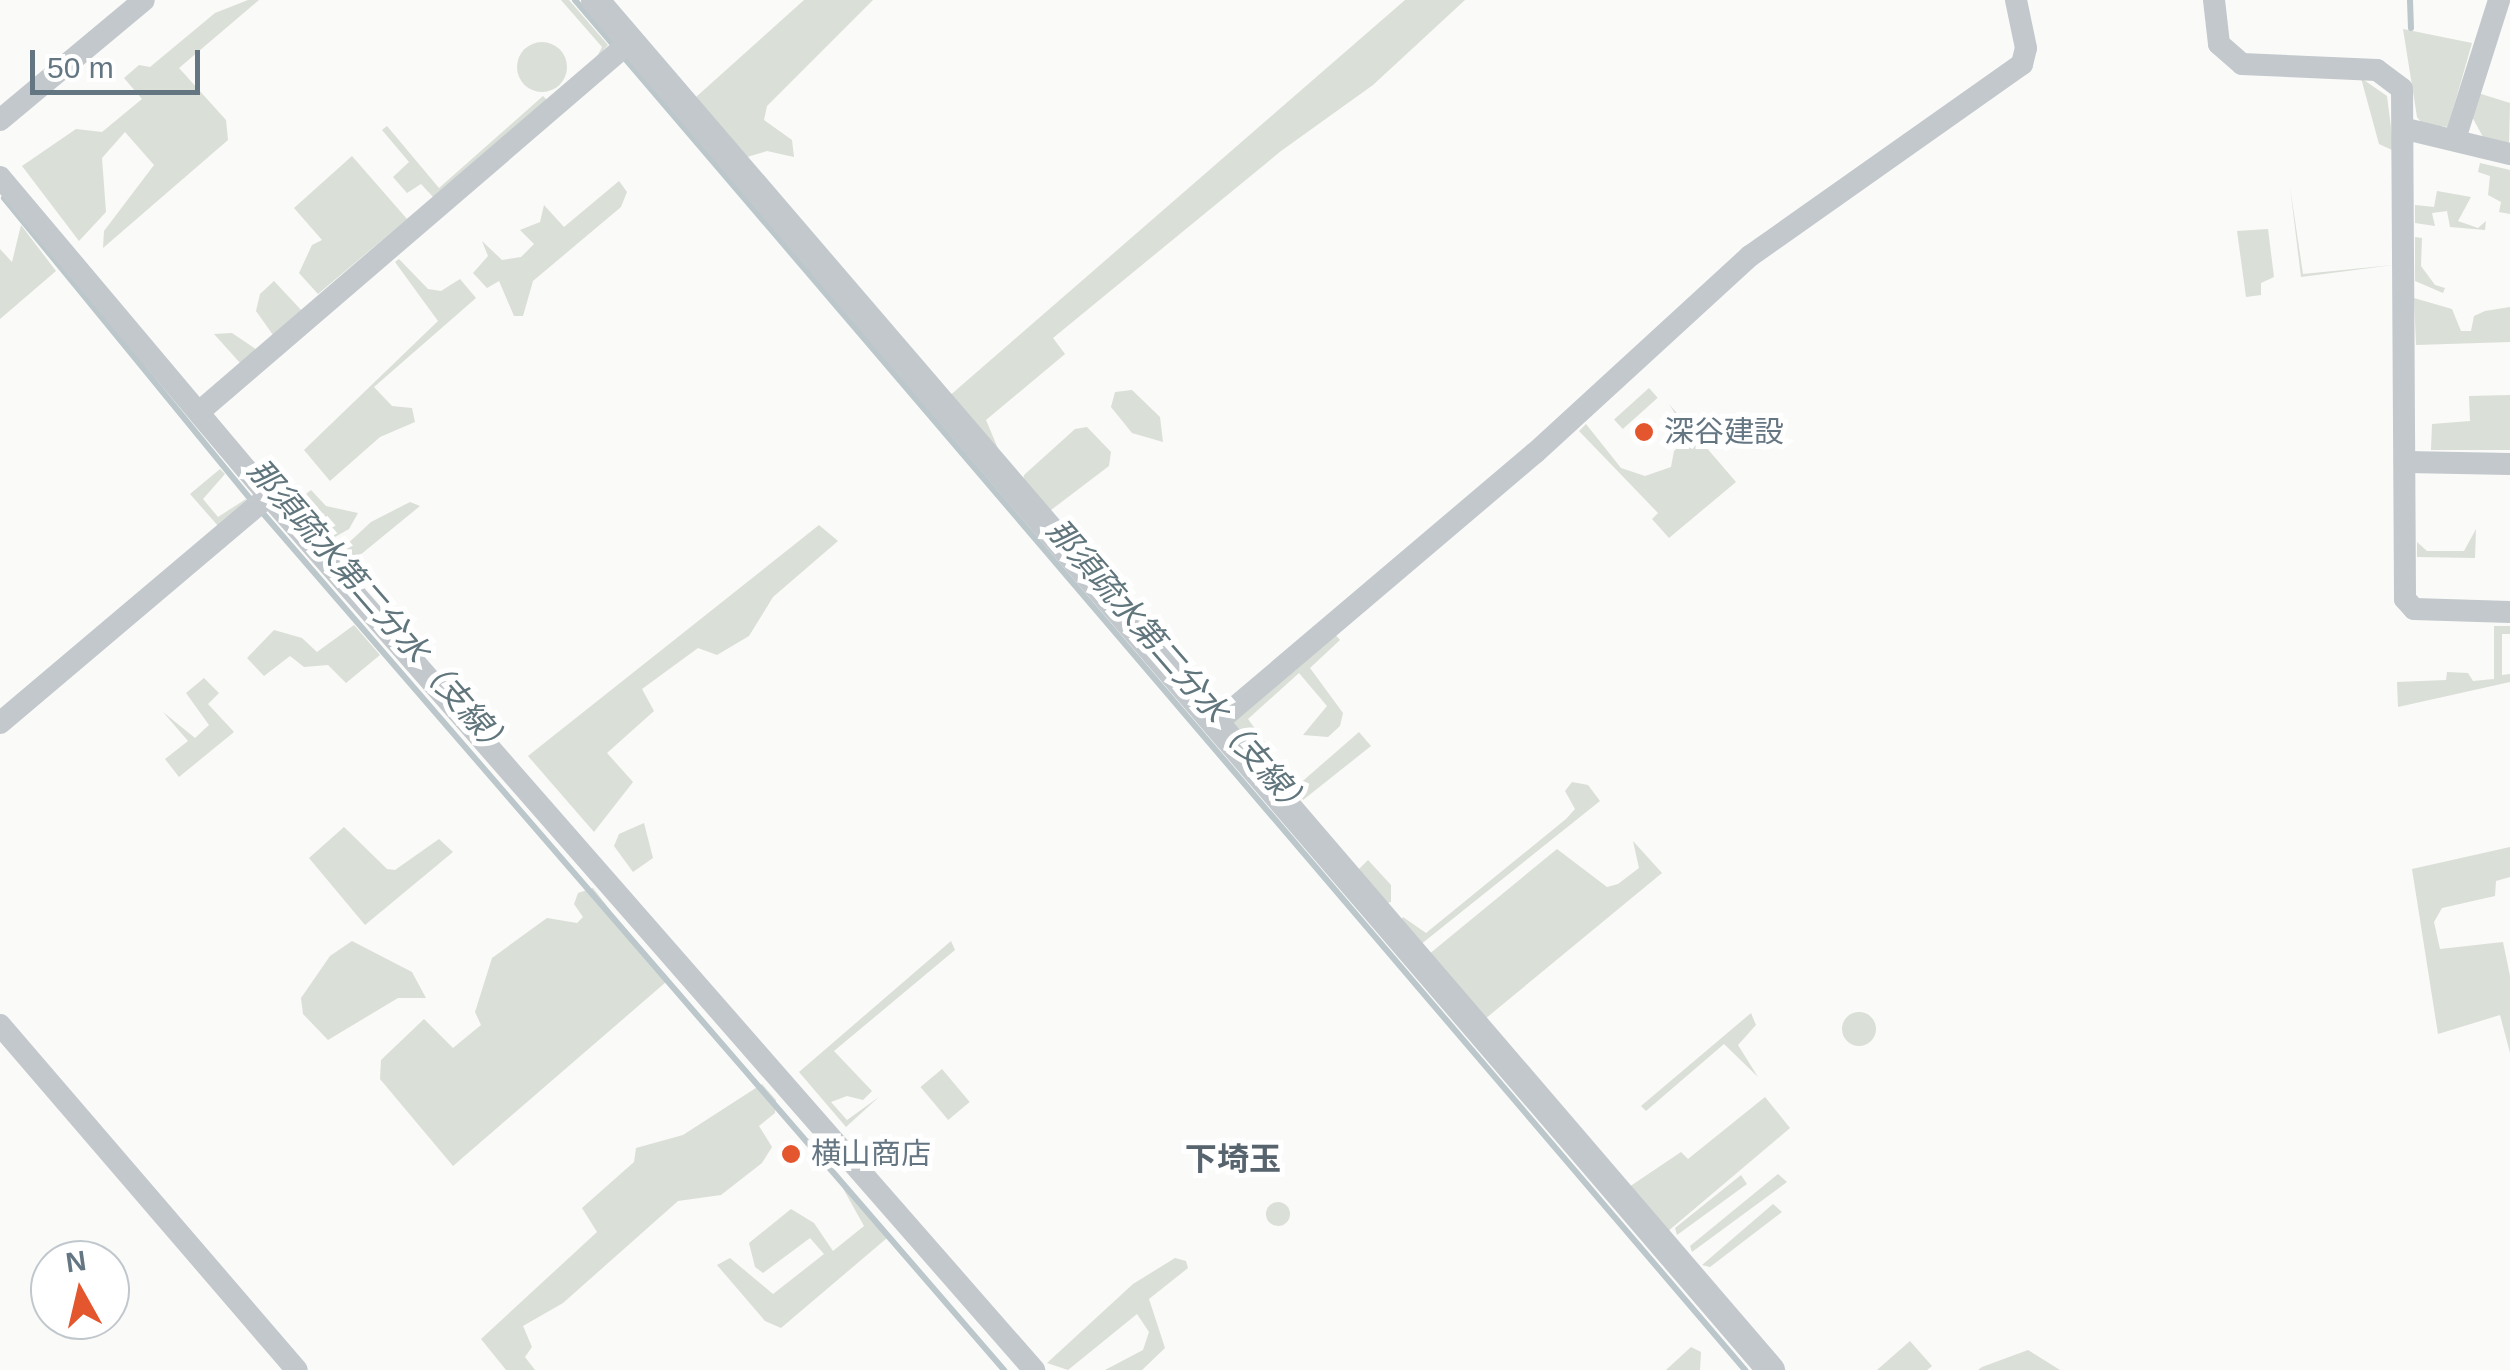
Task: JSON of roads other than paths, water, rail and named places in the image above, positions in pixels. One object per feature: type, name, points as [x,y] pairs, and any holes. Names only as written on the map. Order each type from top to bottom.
[{"type":"street","points":[[0,120],[144,0]]},
{"type":"street","points":[[595,0],[1771,1370]]},
{"type":"street","points":[[1214,725],[1535,453],[1750,256],[2022,64],[2026,48],[2016,0]]},
{"type":"street","points":[[2214,0],[2219,44],[2230,58],[2392,75],[2402,89],[2406,128],[2405,600],[2414,609],[2510,612]]},
{"type":"street","points":[[2455,140],[2499,0]]},
{"type":"street","points":[[199,412],[631,41]]},
{"type":"street","points":[[2406,128],[2510,154]]},
{"type":"street","points":[[0,177],[269,496],[1034,1370]]},
{"type":"street","points":[[2407,462],[2510,464]]},
{"type":"street","points":[[0,723],[269,496]]},
{"type":"street","points":[[0,1025],[297,1370]]},
{"type":"waterway","name":"那須疏水第二分水（支線）","points":[[575,0],[1745,1370]]},
{"type":"waterway","points":[[2410,0],[2411,28]]},
{"type":"waterway","name":"那須疏水第二分水（支線）","points":[[4,198],[253,502]]},
{"type":"waterway","name":"那須疏水第二分水（支線）","points":[[261,511],[1004,1370]]},
{"type":"place","name":"深谷建設","points":[[1644,432]]},
{"type":"place","name":"横山商店","points":[[791,1154]]},
{"type":"district","name":"下埼玉","points":[[1233,1159]]}]
